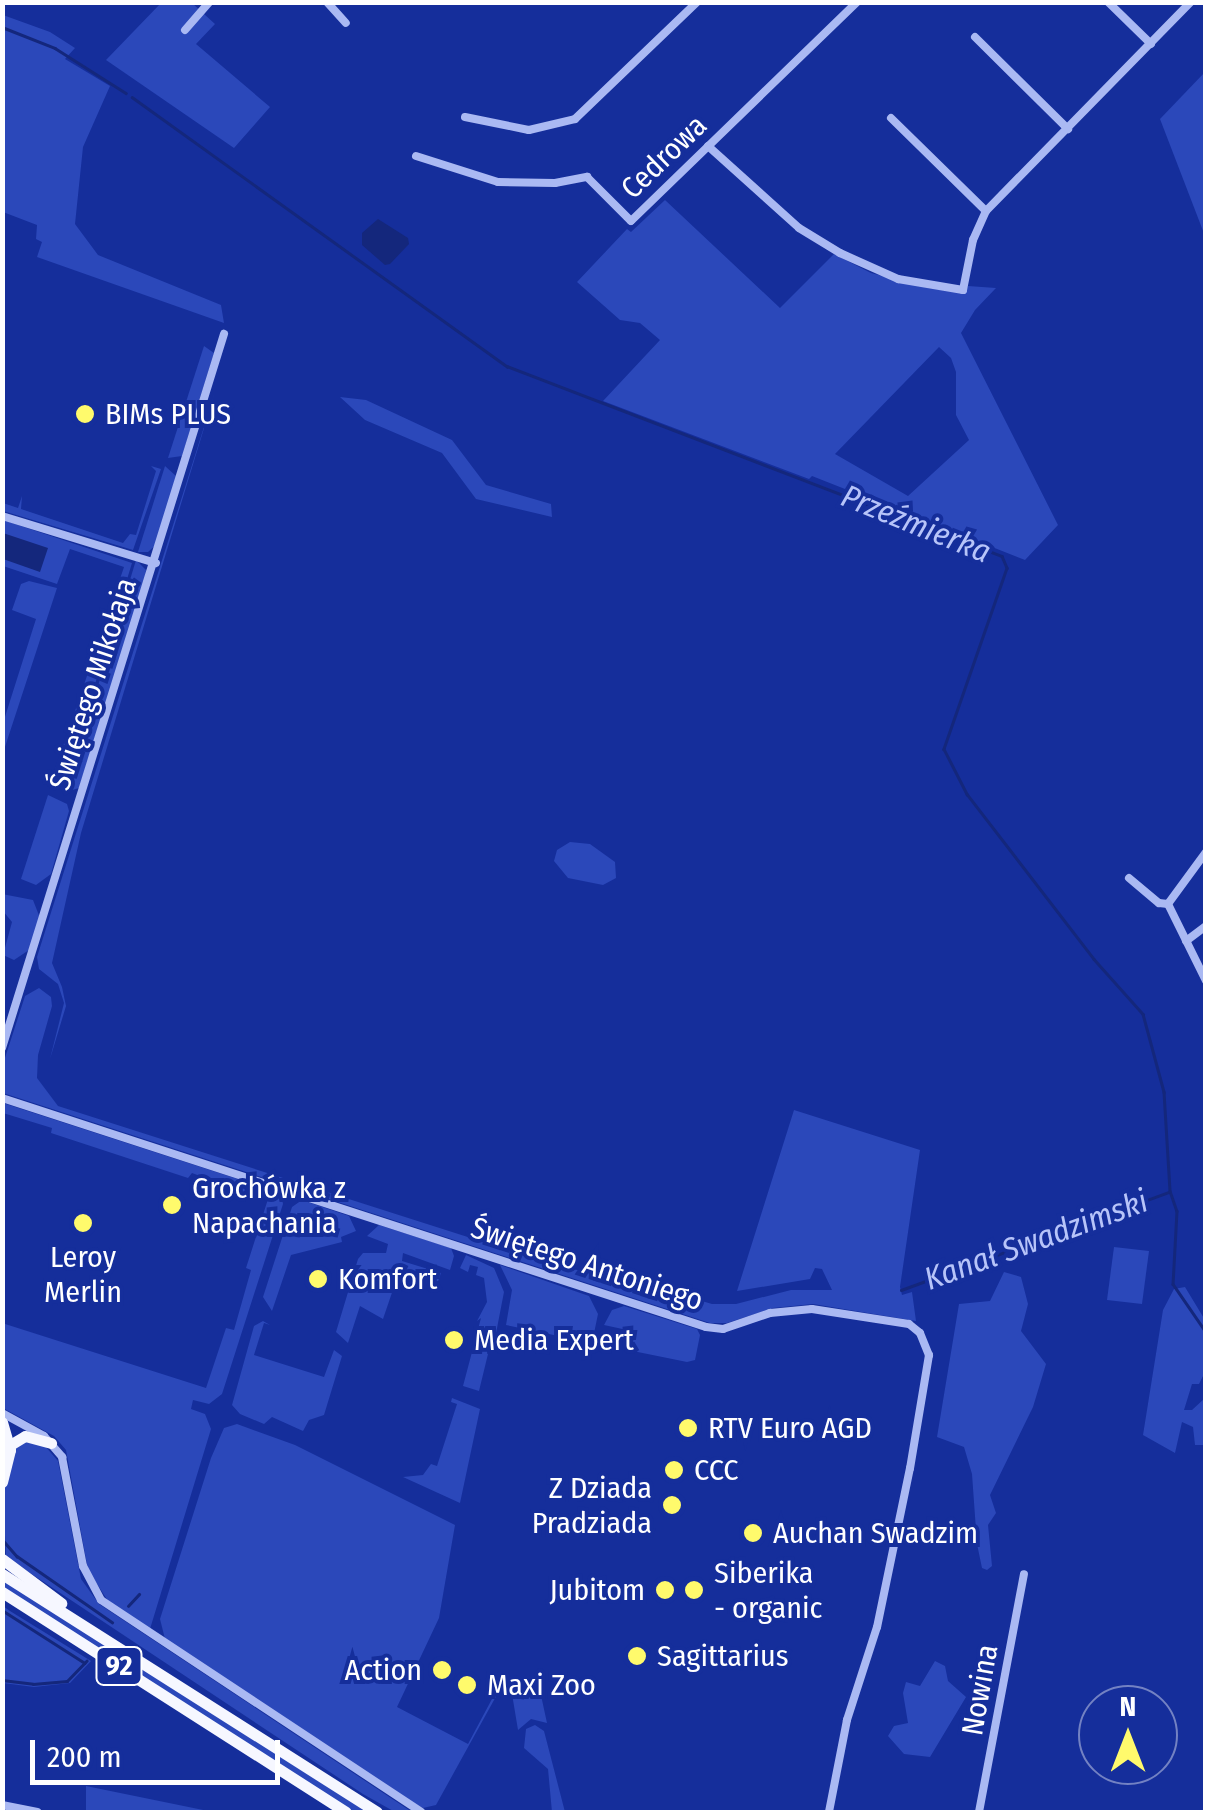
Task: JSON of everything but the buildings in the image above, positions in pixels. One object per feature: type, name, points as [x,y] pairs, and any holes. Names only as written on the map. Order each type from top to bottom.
[{"type":"main road","points":[[2,1422],[6,1447],[2,1482]]},
{"type":"main road","points":[[6,1447],[28,1436],[51,1442]]},
{"type":"main road","points":[[2,1558],[86,1626]]},
{"type":"main road","name":"92","points":[[2,1574],[377,1812]]},
{"type":"main road","name":"92","points":[[2,1592],[346,1812]]},
{"type":"street","points":[[185,30],[209,2]]},
{"type":"street","points":[[327,2],[346,22]]},
{"type":"street","points":[[464,117],[529,130],[574,119],[697,2]]},
{"type":"street","name":"Cedrowa","points":[[416,156],[498,182],[555,183],[588,176],[631,221],[857,2]]},
{"type":"street","points":[[1108,2],[1150,44]]},
{"type":"street","points":[[708,146],[799,228],[840,253],[898,278],[962,290],[973,240],[986,211],[1190,2]]},
{"type":"street","points":[[975,36],[1068,129]]},
{"type":"street","points":[[891,118],[986,211]]},
{"type":"street","name":"Świętego Mikołaja","points":[[2,1048],[224,334]]},
{"type":"street","points":[[2,516],[156,562]]},
{"type":"street","points":[[1168,904],[1206,852]]},
{"type":"street","points":[[1129,878],[1159,903],[1168,904]]},
{"type":"street","points":[[1168,904],[1206,981]]},
{"type":"street","points":[[1186,941],[1206,926]]},
{"type":"street","name":"Świętego Antoniego","points":[[2,1098],[706,1327],[726,1328],[770,1313],[812,1309],[909,1324],[920,1333],[930,1356],[910,1468],[877,1627],[847,1720],[829,1812]]},
{"type":"street","points":[[2,1412],[51,1442],[64,1463],[82,1566],[100,1600],[421,1812]]},
{"type":"street","name":"Nowina","points":[[979,1812],[1024,1574]]},
{"type":"street","points":[[2,1805],[36,1812]]},
{"type":"shaded area","points":[[161,3],[192,3],[215,24],[196,44],[270,107],[234,148],[106,60]]},
{"type":"shaded area","points":[[3,15],[50,32],[75,48],[65,59],[110,86],[83,147],[75,224],[98,255],[221,305],[224,323],[37,257],[42,242],[36,239],[37,225],[3,212]]},
{"type":"shaded area","points":[[1205,72],[1205,236],[1160,119]]},
{"type":"shaded area","points":[[665,200],[780,308],[834,254],[871,273],[928,288],[964,293],[968,286],[996,288],[975,310],[961,333],[1058,525],[1025,560],[812,476],[809,479],[603,401],[660,340],[640,323],[620,320],[577,282],[627,229],[631,232]],"holes":[[[939,347],[951,358],[956,372],[956,415],[969,440],[908,496],[835,454]]]},
{"type":"shaded area","points":[[378,219],[408,238],[409,244],[390,264],[385,265],[362,245],[362,233]]},
{"type":"shaded area","points":[[204,346],[214,353],[182,456],[168,458]]},
{"type":"shaded area","points":[[215,392],[81,833],[52,963],[66,1006],[50,1059],[64,1003],[58,984],[39,969],[37,957]]},
{"type":"shaded area","points":[[340,397],[366,400],[452,440],[486,485],[551,504],[552,517],[476,499],[442,453],[365,420]]},
{"type":"shaded area","points":[[151,466],[161,469],[133,550],[3,511],[3,503],[18,508],[22,496],[21,509],[123,543],[130,534],[136,535],[156,471]]},
{"type":"shaded area","points":[[165,466],[176,476],[157,544],[148,552],[138,552]]},
{"type":"shaded area","points":[[3,520],[132,563],[63,789],[54,782],[55,770],[124,567],[70,549],[57,584],[3,566]]},
{"type":"shaded area","points":[[3,533],[48,548],[40,572],[3,559]]},
{"type":"shaded area","points":[[136,560],[146,570],[145,579],[79,788],[66,792]]},
{"type":"shaded area","points":[[29,581],[57,588],[3,753],[3,723],[36,619],[12,610],[21,584]]},
{"type":"shaded area","points":[[48,795],[67,804],[69,811],[51,874],[36,885],[21,879]]},
{"type":"shaded area","points":[[570,842],[590,844],[615,862],[616,878],[603,885],[568,878],[554,861],[557,850]]},
{"type":"shaded area","points":[[2,894],[33,900],[40,918],[29,950],[14,960],[3,955],[12,922],[3,911]]},
{"type":"shaded area","points":[[39,988],[51,997],[52,1006],[38,1055],[37,1078],[58,1106],[565,1268],[621,1277],[712,1304],[736,1304],[791,1290],[832,1290],[822,1269],[815,1268],[810,1279],[737,1291],[794,1110],[920,1150],[900,1287],[902,1295],[912,1292],[916,1321],[813,1304],[773,1308],[727,1323],[710,1323],[3,1093],[3,1064],[25,996]]},
{"type":"shaded area","points":[[3,1103],[250,1183],[259,1198],[192,1173],[188,1178],[51,1133],[52,1128],[3,1113]]},
{"type":"shaded area","points":[[281,1193],[283,1204],[222,1394],[209,1404],[193,1400],[191,1409],[205,1414],[211,1429],[150,1629],[108,1601],[88,1570],[66,1450],[54,1436],[3,1408],[2,1323],[206,1388],[226,1328],[234,1330],[251,1270],[246,1268],[268,1199]]},
{"type":"shaded area","points":[[302,1200],[349,1216],[356,1231],[341,1237],[342,1242],[291,1255],[272,1311],[263,1297],[292,1207]]},
{"type":"shaded area","points":[[379,1225],[451,1248],[454,1256],[450,1270],[403,1253],[402,1261],[441,1273],[436,1287],[398,1275],[383,1319],[360,1306],[348,1343],[336,1332],[358,1259],[363,1253],[386,1253],[388,1244],[367,1236]]},
{"type":"shaded area","points":[[1114,1247],[1149,1251],[1142,1304],[1107,1300]]},
{"type":"shaded area","points":[[466,1255],[494,1268],[504,1292],[492,1354],[488,1354],[479,1391],[463,1386],[481,1318],[477,1321],[487,1302],[484,1278],[476,1275],[478,1267],[470,1265],[468,1272],[460,1268]]},
{"type":"shaded area","points":[[500,1265],[589,1296],[598,1314],[592,1343],[506,1325],[512,1290]]},
{"type":"shaded area","points":[[1004,1272],[1021,1277],[1028,1304],[1021,1331],[1046,1364],[1033,1407],[990,1495],[996,1513],[988,1525],[992,1566],[987,1570],[982,1568],[977,1544],[972,1474],[964,1447],[937,1437],[959,1304],[990,1301]]},
{"type":"shaded area","points":[[1185,1287],[1205,1320],[1206,1370],[1199,1384],[1192,1384],[1184,1410],[1192,1410],[1205,1398],[1205,1445],[1195,1445],[1193,1427],[1182,1422],[1175,1453],[1143,1435],[1163,1310],[1174,1289]]},
{"type":"shaded area","points":[[624,1306],[697,1329],[700,1335],[695,1360],[687,1362],[623,1349],[627,1330],[604,1325],[612,1310]]},
{"type":"shaded area","points":[[263,1321],[270,1325],[264,1323],[254,1355],[324,1377],[334,1350],[342,1356],[324,1415],[309,1420],[303,1431],[272,1417],[264,1424],[240,1414],[232,1405],[254,1326]]},
{"type":"shaded area","points":[[452,1398],[480,1409],[460,1503],[403,1477],[423,1475],[431,1464],[437,1466],[457,1404],[451,1402]]},
{"type":"shaded area","points":[[237,1424],[295,1445],[455,1525],[439,1618],[397,1707],[468,1744],[501,1682],[497,1677],[504,1682],[436,1805],[423,1808],[410,1801],[165,1639],[160,1619],[211,1458],[224,1428]]},
{"type":"shaded area","points":[[22,1441],[45,1446],[58,1461],[81,1579],[99,1604],[412,1812],[395,1812],[363,1794],[6,1557],[3,1492],[16,1444]]},
{"type":"shaded area","points":[[2,1579],[367,1812],[354,1812],[3,1587]]},
{"type":"shaded area","points":[[3,1606],[91,1661],[70,1683],[34,1687],[3,1683]]},
{"type":"shaded area","points":[[935,1661],[945,1666],[948,1681],[966,1697],[930,1757],[904,1754],[888,1736],[894,1726],[908,1723],[903,1693],[906,1682],[920,1686]]},
{"type":"shaded area","points":[[529,1678],[539,1686],[547,1723],[531,1719],[518,1730],[512,1694],[518,1681]]},
{"type":"shaded area","points":[[535,1725],[544,1731],[565,1812],[552,1812],[548,1769],[524,1748],[526,1729]]},
{"type":"shaded area","points":[[86,1786],[213,1812],[86,1810]]},
{"type":"waterway","name":"Przeźmierka","points":[[2,27],[55,48],[126,93]]},
{"type":"waterway","name":"Przeźmierka","points":[[132,97],[507,366],[1002,556],[1007,568],[944,749],[967,794],[1094,959],[1143,1014],[1164,1092],[1170,1191],[1177,1211],[1173,1284],[1206,1332]]},
{"type":"waterway","name":"Kanał Swadzimski","points":[[901,1290],[1169,1192]]},
{"type":"waterway","points":[[2,1539],[17,1556],[112,1622]]},
{"type":"waterway","name":"Kanał Swadzimski","points":[[128,1606],[139,1594]]},
{"type":"waterway","points":[[2,1610],[85,1663]]},
{"type":"waterway","name":"Kanał Swadzimski","points":[[2,1680],[33,1684],[67,1681],[86,1661]]},
{"type":"place","name":"BIMs PLUS","points":[[85,414]]},
{"type":"place","name":"Grochówka z Napachania","points":[[172,1205]]},
{"type":"place","name":"Leroy Merlin","points":[[83,1223]]},
{"type":"place","name":"Komfort","points":[[318,1279]]},
{"type":"place","name":"Media Expert","points":[[454,1340]]},
{"type":"place","name":"RTV Euro AGD","points":[[688,1428]]},
{"type":"place","name":"CCC","points":[[674,1470]]},
{"type":"place","name":"Z Dziada Pradziada","points":[[672,1505]]},
{"type":"place","name":"Auchan Swadzim","points":[[753,1533]]},
{"type":"place","name":"Jubitom","points":[[665,1590]]},
{"type":"place","name":"Siberika - organic","points":[[694,1590]]},
{"type":"place","name":"Sagittarius","points":[[637,1656]]},
{"type":"place","name":"Action","points":[[442,1670]]},
{"type":"place","name":"Maxi Zoo","points":[[467,1685]]}]
